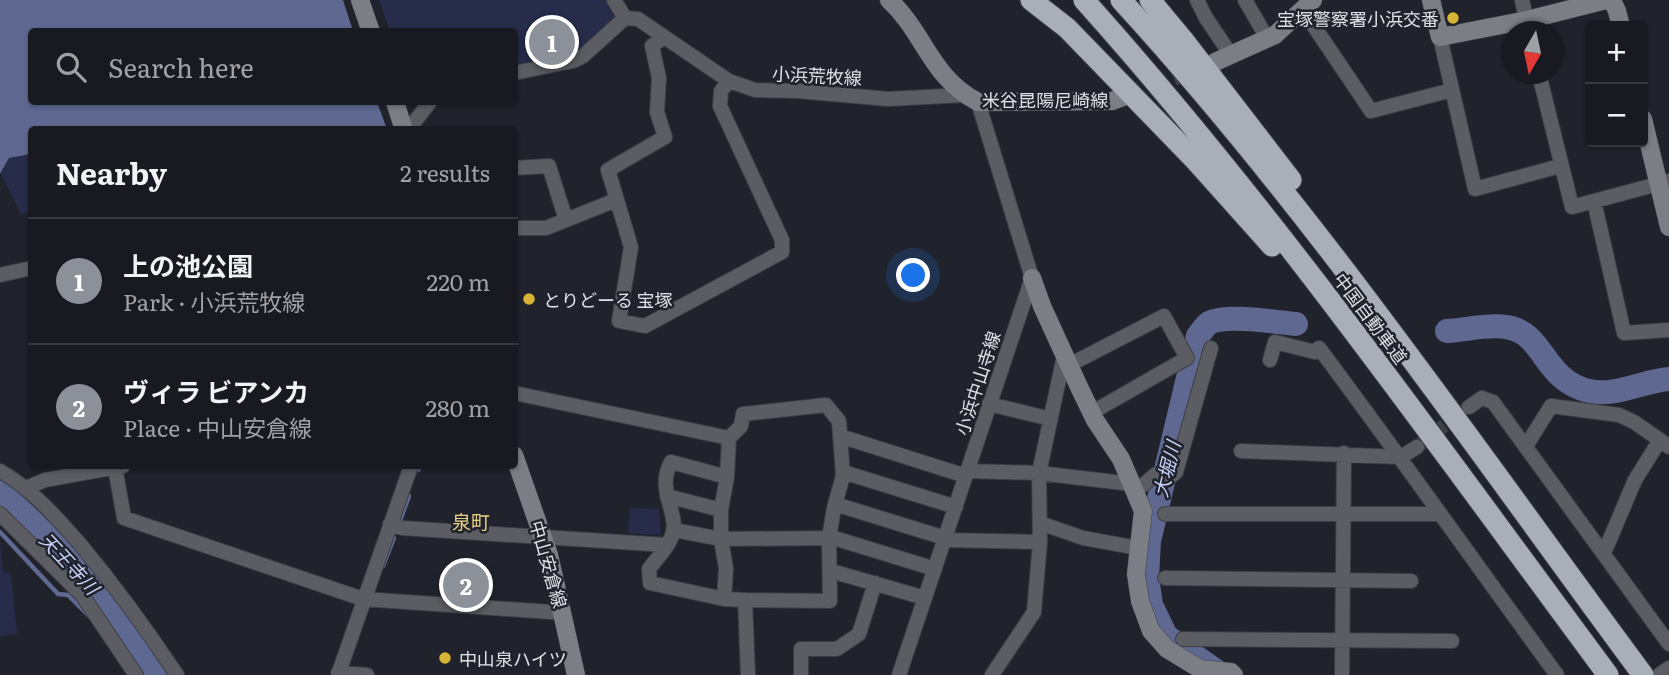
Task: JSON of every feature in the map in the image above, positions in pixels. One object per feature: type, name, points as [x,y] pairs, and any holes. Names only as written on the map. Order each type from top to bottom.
[{"type":"highway","points":[[1031,0],[1067,27],[1169,132],[1369,350]]},
{"type":"highway","name":"中国自動車道","points":[[1084,0],[1206,141],[1369,350],[1608,675]]},
{"type":"highway","name":"中国自動車道","points":[[1121,0],[1251,153],[1435,390],[1638,668]]},
{"type":"highway","points":[[1150,0],[1282,168],[1435,390]]},
{"type":"street","points":[[360,0],[370,28]]},
{"type":"street","points":[[518,72],[573,61],[583,56],[625,18],[614,0]]},
{"type":"street","name":"米谷昆陽尼崎線","points":[[889,0],[910,24],[947,81],[971,99],[1112,101],[1123,97]]},
{"type":"street","points":[[1197,0],[1223,59],[1275,35],[1308,5],[1371,111],[1452,90]]},
{"type":"street","points":[[1245,0],[1267,38]]},
{"type":"street","points":[[1431,0],[1475,189],[1560,166]]},
{"type":"street","points":[[1522,0],[1527,21]]},
{"type":"street","points":[[1544,21],[1609,0],[1617,10],[1620,21]]},
{"type":"street","name":"小浜荒牧線","points":[[625,18],[638,19],[729,80],[762,91],[798,91],[888,99],[971,99]]},
{"type":"street","points":[[1440,37],[1501,29]]},
{"type":"street","points":[[664,37],[652,46],[659,78],[657,112],[665,137],[608,170],[631,247],[619,321],[645,326],[782,252],[782,240],[720,106],[721,92],[729,80]]},
{"type":"street","points":[[1541,84],[1572,207],[1663,182]]},
{"type":"street","points":[[971,99],[1042,306],[1091,413],[1121,459],[1143,511],[1136,574],[1140,601],[1151,631],[1167,649],[1200,669],[1222,672]]},
{"type":"street","points":[[396,105],[404,126]]},
{"type":"street","points":[[409,126],[427,105]]},
{"type":"street","points":[[1648,135],[1663,182],[1669,227]]},
{"type":"street","points":[[518,167],[549,166],[566,220]]},
{"type":"street","points":[[518,228],[546,228],[616,200]]},
{"type":"street","points":[[1594,201],[1624,333],[1669,330]]},
{"type":"street","points":[[0,275],[28,269]]},
{"type":"street","name":"小浜中山寺線","points":[[899,675],[1032,278]]},
{"type":"street","points":[[1066,360],[1164,316],[1187,358],[1091,413]]},
{"type":"street","points":[[1270,360],[1275,342],[1315,352],[1319,348],[1401,457],[1439,514],[1557,675]]},
{"type":"street","points":[[840,436],[967,474],[1039,473],[1133,488],[1156,474],[1170,477],[1176,472],[1211,348]]},
{"type":"street","points":[[992,675],[1034,612],[1040,542],[1039,473],[1066,360]]},
{"type":"street","points":[[518,394],[729,438]]},
{"type":"street","points":[[1469,407],[1482,398],[1493,402],[1669,644]]},
{"type":"street","points":[[989,404],[1051,419]]},
{"type":"street","points":[[724,599],[726,569],[720,510],[727,477],[729,438],[741,426],[743,414],[826,405],[839,421],[843,472],[829,538],[830,601],[724,599],[650,583],[649,569],[667,545],[674,530],[665,488],[667,470],[671,463],[727,477]]},
{"type":"street","points":[[1526,446],[1551,406],[1619,415],[1665,443],[1635,480],[1604,553]]},
{"type":"street","points":[[1241,451],[1401,457],[1417,447]]},
{"type":"street","points":[[1342,675],[1344,453]]},
{"type":"street","name":"中山安倉線","points":[[518,466],[543,536],[576,675]]},
{"type":"street","points":[[26,488],[45,480],[104,469]]},
{"type":"street","points":[[120,469],[124,518],[363,599],[551,612],[562,609]]},
{"type":"street","points":[[367,675],[338,674],[410,469]]},
{"type":"street","points":[[0,471],[26,488],[51,511],[110,580],[177,675]]},
{"type":"street","points":[[843,472],[956,508]]},
{"type":"street","points":[[667,496],[720,510]]},
{"type":"street","points":[[835,504],[945,539],[1040,542]]},
{"type":"street","points":[[0,514],[82,595],[136,675]]},
{"type":"street","points":[[1165,514],[1439,514]]},
{"type":"street","points":[[1040,523],[1083,538],[1138,548]]},
{"type":"street","points":[[390,524],[402,528],[667,545]]},
{"type":"street","points":[[674,530],[721,539],[829,538],[935,569]]},
{"type":"street","points":[[831,570],[925,598]]},
{"type":"street","points":[[1165,578],[1411,581]]},
{"type":"street","points":[[802,675],[801,649],[837,649],[859,634],[875,583]]},
{"type":"street","points":[[745,600],[748,675]]},
{"type":"street","points":[[1183,639],[1452,641]]},
{"type":"street","points":[[1659,675],[1669,668]]},
{"type":"shaded area","points":[[0,0],[343,0],[352,28],[28,28],[28,105],[378,105],[386,126],[28,126],[28,155],[9,158],[0,174]]},
{"type":"shaded area","points":[[379,0],[607,0],[619,17],[577,53],[518,66],[518,28],[389,28]]},
{"type":"shaded area","points":[[28,155],[28,213],[21,214],[1,174],[9,158]]},
{"type":"shaded area","points":[[630,508],[659,509],[661,535],[628,533]]},
{"type":"shaded area","points":[[0,541],[3,572],[11,574],[17,634],[0,636]]},
{"type":"waterway","name":"大堀川","points":[[1222,675],[1166,636],[1151,605],[1147,577],[1149,541],[1198,336],[1209,323],[1217,320],[1251,319],[1296,324]]},
{"type":"waterway","name":"大堀川","points":[[1447,331],[1492,326],[1519,331],[1529,338],[1562,377],[1589,391],[1609,392],[1669,379]]},
{"type":"waterway","name":"天王寺川","points":[[0,492],[85,578],[122,624],[156,675]]},
{"type":"waterway","points":[[401,518],[409,496]]},
{"type":"waterway","points":[[0,532],[58,594],[68,595],[89,616]]},
{"type":"waterway","points":[[383,566],[394,538]]},
{"type":"tunnel","points":[[1123,97],[1195,69]]},
{"type":"tunnel","points":[[1417,447],[1460,413]]},
{"type":"place","name":"宝塚警察署小浜交番","points":[[1453,18]]},
{"type":"place","name":"上の池公園","points":[[552,42]]},
{"type":"place","name":"とりどーる 宝塚","points":[[529,299]]},
{"type":"place","name":"ヴィラ ビアンカ","points":[[466,585]]},
{"type":"place","name":"中山泉ハイツ","points":[[445,658]]},
{"type":"district","name":"泉町","points":[[471,521]]}]
